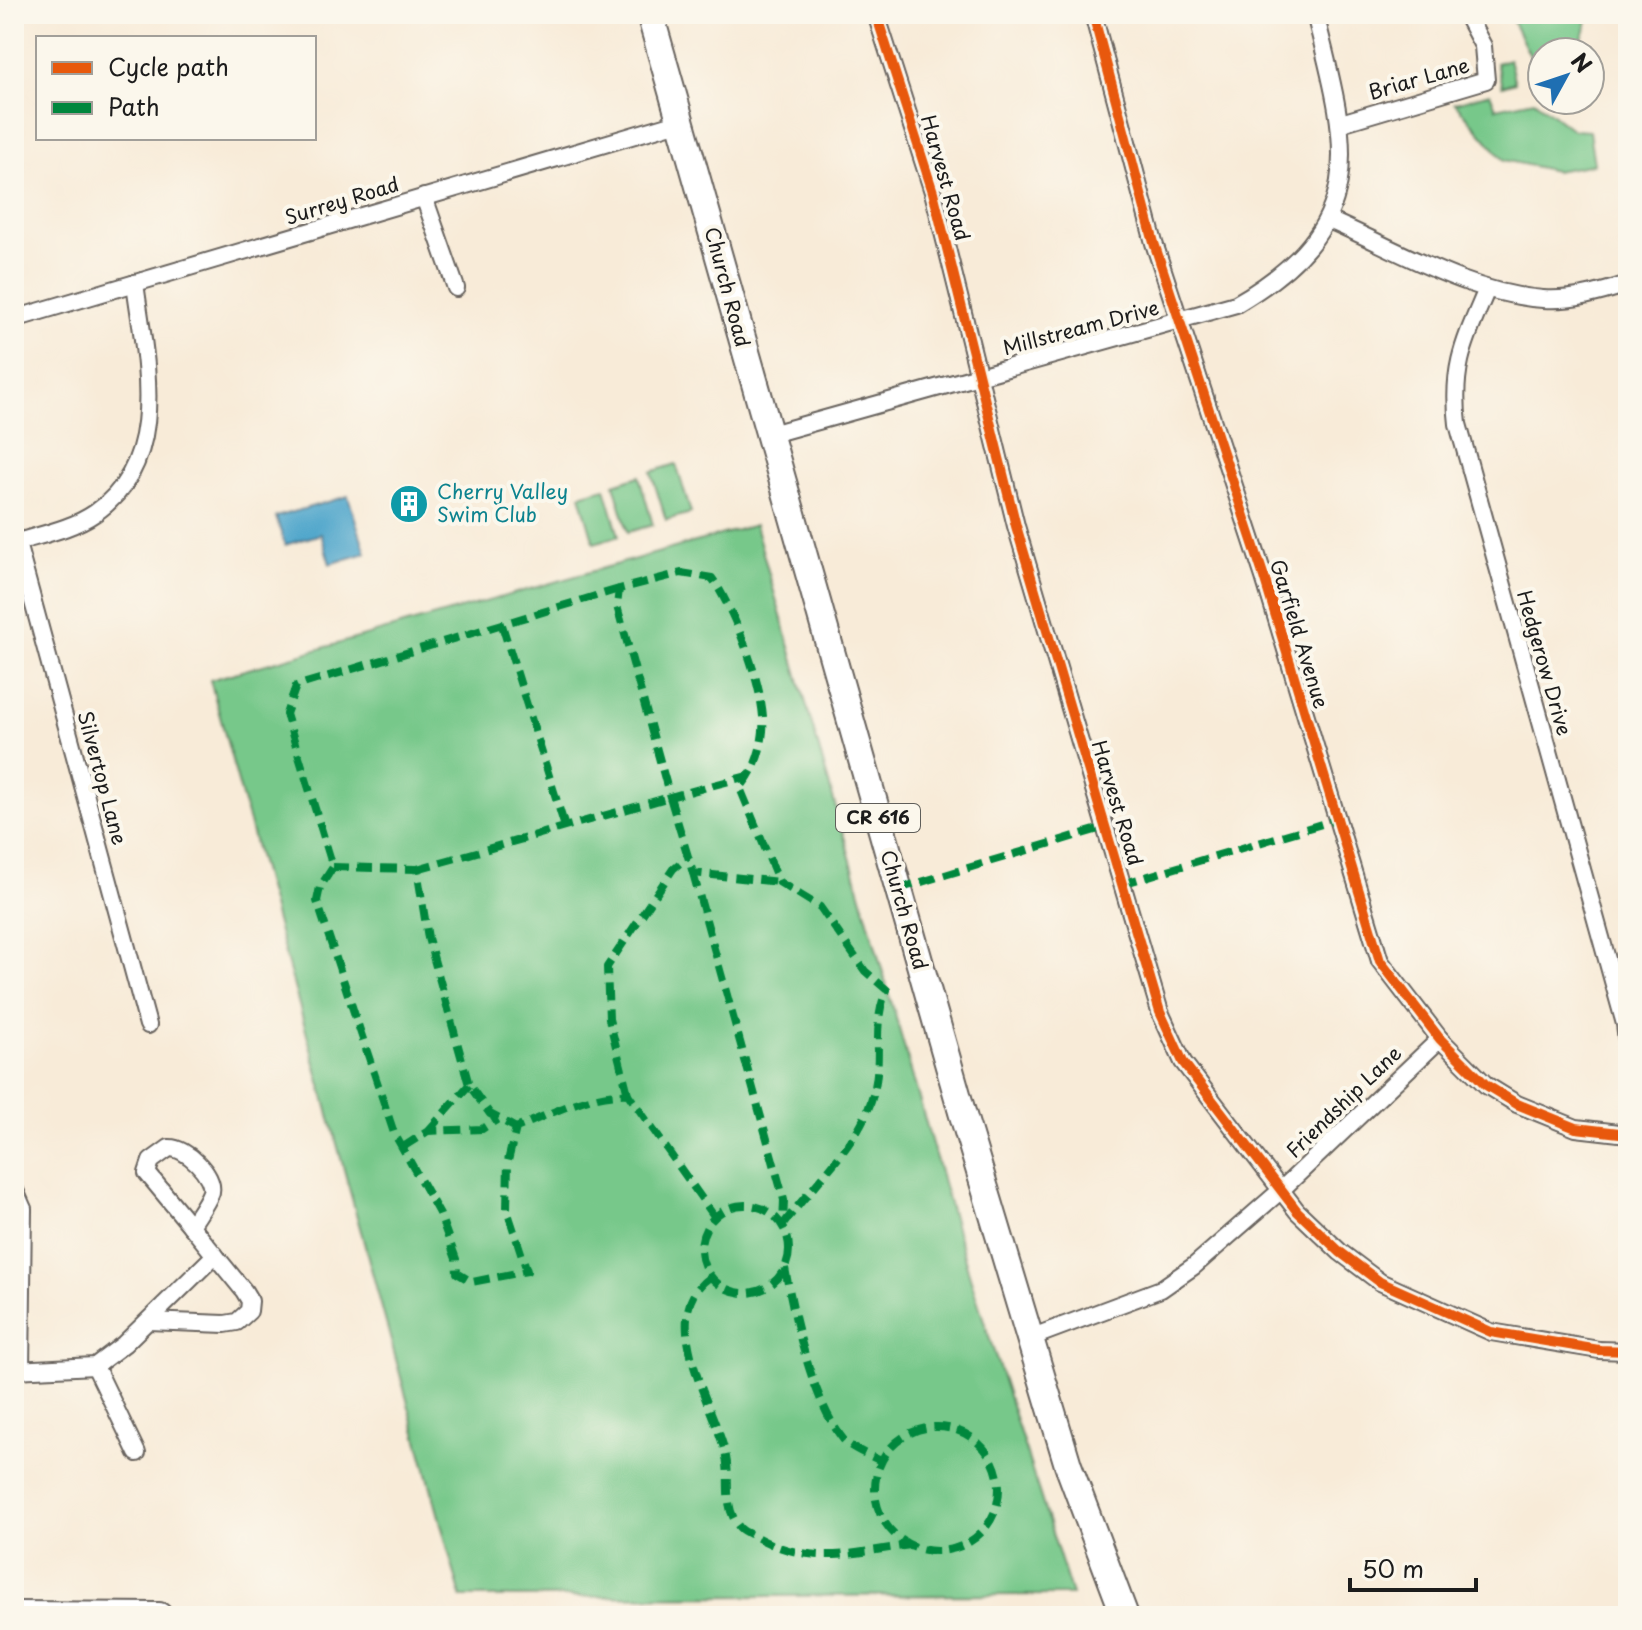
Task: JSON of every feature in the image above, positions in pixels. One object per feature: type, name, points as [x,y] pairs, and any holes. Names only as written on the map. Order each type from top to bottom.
[{"type":"main road","name":"Church Road","points":[[650,14],[768,435],[1030,1338],[1068,1465],[1125,1616]]},
{"type":"main road","points":[[14,1615],[159,1616]]},
{"type":"street","name":"Harvest Road","points":[[876,14],[933,192],[1016,526],[1160,1012],[1183,1062],[1280,1191],[1340,1252],[1380,1282],[1491,1332],[1599,1350],[1628,1351]]},
{"type":"street","name":"Garfield Avenue","points":[[1093,14],[1154,243],[1264,577],[1380,961],[1440,1039],[1486,1085],[1517,1104],[1576,1128],[1628,1134]]},
{"type":"street","points":[[1315,14],[1341,123],[1344,153],[1329,220],[1487,289],[1544,299],[1589,296],[1628,284]]},
{"type":"street","name":"Briar Lane","points":[[1341,123],[1486,80],[1483,46],[1466,14]]},
{"type":"street","name":"Surrey Road","points":[[14,319],[682,121]]},
{"type":"street","points":[[424,197],[456,288]]},
{"type":"street","name":"Millstream Drive","points":[[768,435],[1236,304],[1287,270],[1329,220]]},
{"type":"street","points":[[16,543],[73,524],[96,512],[138,461],[146,442],[148,383],[135,283]]},
{"type":"street","name":"Hedgerow Drive","points":[[1487,289],[1461,351],[1454,387],[1458,424],[1625,1024],[1628,1049]]},
{"type":"street","name":"Silvertop Lane","points":[[16,543],[148,1025]]},
{"type":"street","name":"Friendship Lane","points":[[1030,1338],[1161,1289],[1194,1266],[1280,1191],[1440,1039]]},
{"type":"street","points":[[148,1321],[225,1324],[244,1318],[250,1301],[147,1173],[151,1161],[169,1148],[186,1152],[212,1190],[191,1226]]},
{"type":"street","points":[[14,1188],[18,1208],[17,1370],[95,1366],[148,1321],[215,1255]]},
{"type":"street","points":[[95,1366],[137,1453]]},
{"type":"green space","points":[[1509,14],[1586,14],[1582,36],[1526,36],[1526,48]]},
{"type":"green space","points":[[1509,59],[1515,82],[1502,86],[1496,63]]},
{"type":"green space","points":[[1490,93],[1496,108],[1526,102],[1526,116],[1555,116],[1573,130],[1589,131],[1594,164],[1555,171],[1504,160],[1455,103]]},
{"type":"green space","points":[[676,464],[691,513],[666,520],[651,472]]},
{"type":"green space","points":[[639,476],[653,525],[628,532],[614,484]]},
{"type":"green space","points":[[605,488],[619,536],[594,543],[580,495]]},
{"type":"green space","points":[[755,525],[970,1277],[1072,1595],[461,1597],[210,680]]},
{"type":"water","points":[[348,496],[366,553],[330,564],[321,534],[285,545],[276,517]]},
{"type":"marked path","points":[[751,775],[670,797],[617,606],[619,589],[681,573],[712,578],[739,630],[760,695],[763,715],[761,747],[753,768],[749,775],[745,782],[740,788],[779,882],[820,907],[865,971],[887,990],[878,1026],[877,1075],[869,1107],[849,1143],[783,1225]]},
{"type":"marked path","points":[[619,589],[296,686],[286,714],[333,867],[320,887],[317,901],[394,1133],[440,1215],[456,1259],[457,1273],[472,1282],[527,1271],[507,1210],[508,1161],[516,1128],[599,1096],[628,1094],[714,1216]]},
{"type":"marked path","points":[[502,625],[565,827]]},
{"type":"marked path","points":[[417,869],[670,797],[693,873],[779,882]]},
{"type":"marked path","points":[[1122,884],[1335,820]]},
{"type":"marked path","points":[[898,889],[1105,827]]},
{"type":"marked path","points":[[628,1094],[609,1019],[607,967],[673,869],[688,856]]},
{"type":"marked path","points":[[333,867],[417,869],[428,938],[469,1085],[490,1114],[516,1128]]},
{"type":"marked path","points":[[693,873],[784,1200],[783,1225]]},
{"type":"marked path","points":[[428,1131],[469,1085]]},
{"type":"marked path","points":[[403,1147],[428,1131],[482,1129],[498,1119]]},
{"type":"marked path","points":[[736,1205],[754,1205],[770,1212],[782,1224],[789,1240],[789,1249],[789,1258],[782,1274],[770,1286],[754,1293],[736,1293],[720,1286],[708,1274],[701,1258],[701,1240],[708,1224],[720,1212],[736,1205]]},
{"type":"marked path","points":[[785,1268],[799,1333],[822,1403],[846,1443],[881,1461]]},
{"type":"marked path","points":[[710,1277],[694,1293],[687,1314],[687,1336],[700,1386],[725,1452],[729,1501],[740,1528],[782,1548],[818,1555],[911,1545]]},
{"type":"marked path","points":[[937,1427],[961,1432],[981,1445],[994,1465],[999,1489],[994,1513],[981,1533],[961,1546],[937,1551],[913,1546],[893,1533],[880,1513],[875,1489],[880,1465],[893,1445],[913,1432],[937,1427]]},
{"type":"cycle path","points":[[876,14],[933,192],[1016,526],[1160,1012],[1183,1062],[1297,1211],[1340,1252],[1380,1282],[1491,1332],[1599,1350],[1628,1351]]},
{"type":"cycle path","points":[[1093,14],[1154,243],[1264,577],[1380,961],[1440,1039],[1486,1085],[1517,1104],[1576,1128],[1628,1134]]},
{"type":"place","name":"Cherry Valley Swim Club","points":[[409,504]]}]
